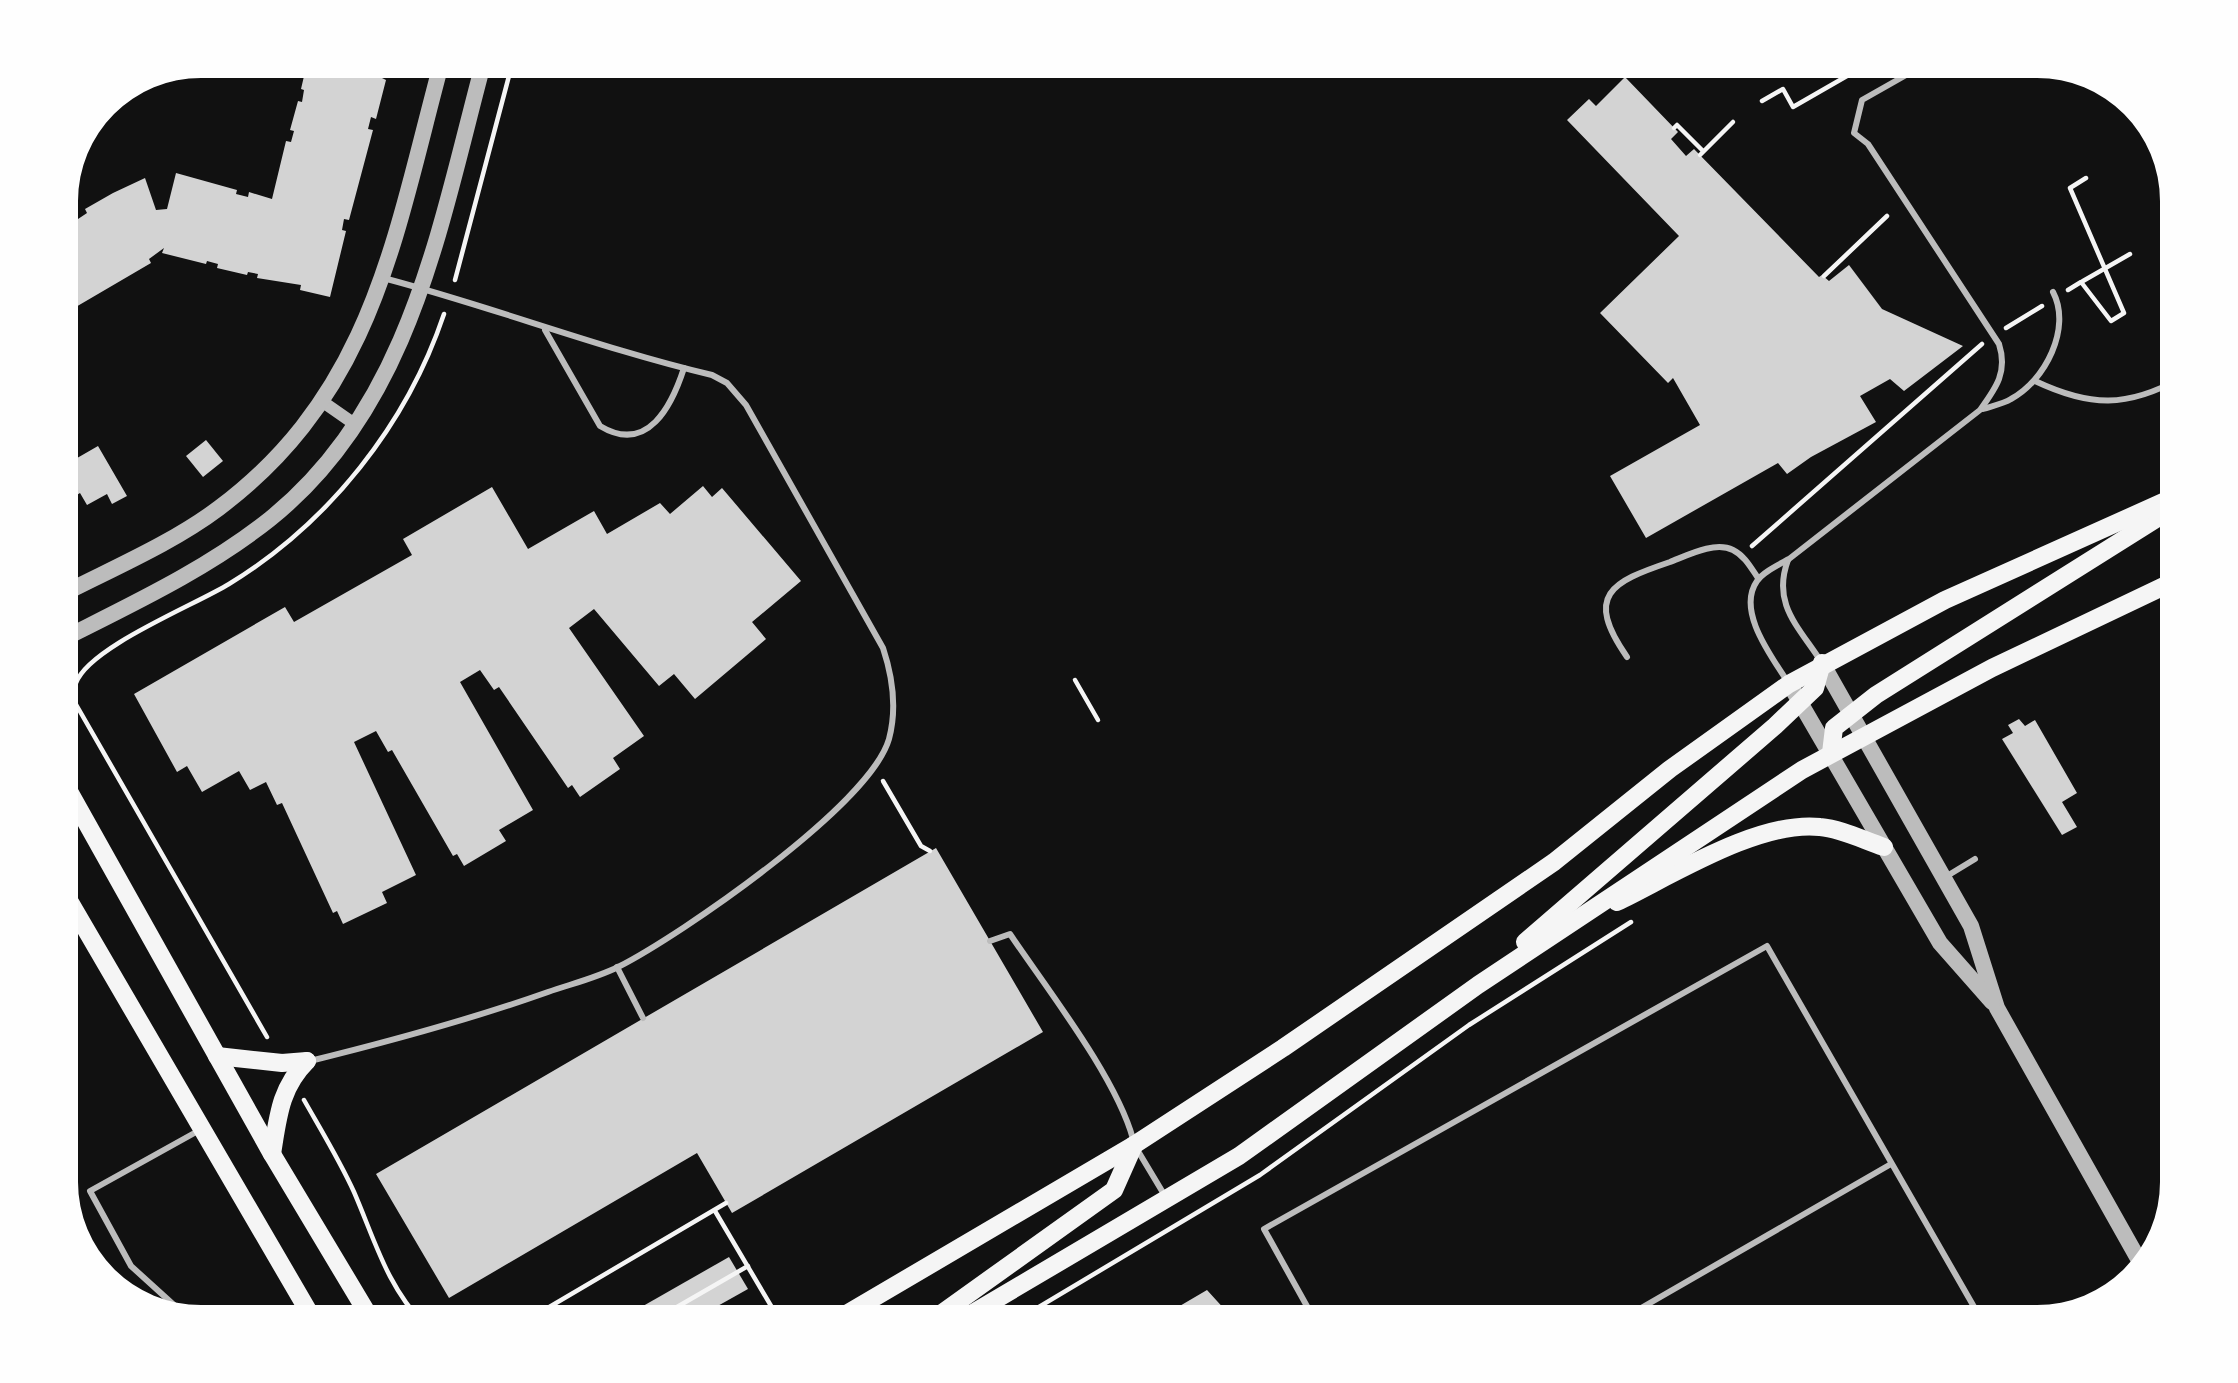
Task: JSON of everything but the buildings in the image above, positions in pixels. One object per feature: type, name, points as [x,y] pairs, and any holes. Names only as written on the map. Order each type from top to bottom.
[{"type":"main road","points":[[862,1305],[1134,1145],[1554,862],[1670,769],[1789,683],[1945,600],[2160,508]]},
{"type":"main road","points":[[1831,753],[1834,728],[1850,714],[2160,513]]},
{"type":"main road","points":[[987,1305],[1239,1156],[1723,819],[1862,734],[2160,588]]},
{"type":"main road","points":[[1478,986],[1815,688],[1822,664]]},
{"type":"main road","points":[[78,807],[362,1305]]},
{"type":"main road","points":[[1569,924],[1750,838],[1821,827],[1883,847]]},
{"type":"main road","points":[[78,916],[305,1305]]},
{"type":"main road","points":[[217,1057],[308,1061]]},
{"type":"main road","points":[[272,1154],[282,1095],[308,1061]]},
{"type":"main road","points":[[953,1305],[1114,1190],[1134,1145]]},
{"type":"street","points":[[78,586],[215,511],[287,448],[323,402],[355,347],[383,278],[437,78]]},
{"type":"street","points":[[78,631],[243,539],[290,501],[356,425],[392,365],[422,289],[479,78]]},
{"type":"street","points":[[323,402],[356,425]]},
{"type":"street","points":[[1822,664],[1971,926],[1997,1008],[2134,1258]]},
{"type":"street","points":[[1789,683],[1940,944],[1997,1008]]},
{"type":"lane","points":[[1789,683],[1763,643],[1752,612],[1752,591],[1758,578],[1980,410],[2004,368],[2002,350],[1868,144],[1854,133],[1862,100],[1901,78]]},
{"type":"lane","points":[[308,1061],[456,1024],[617,967],[761,875],[867,778],[888,742],[894,705],[884,648],[746,405],[727,383],[383,278]]},
{"type":"lane","points":[[1980,410],[2012,399],[2035,381],[2061,324],[2062,310],[2053,292]]},
{"type":"lane","points":[[545,330],[600,426],[612,433],[631,434],[652,427],[673,405],[684,368]]},
{"type":"lane","points":[[2035,381],[2063,394],[2126,401],[2160,389]]},
{"type":"lane","points":[[1627,657],[1606,621],[1607,601],[1624,577],[1718,547],[1735,551],[1758,578]]},
{"type":"lane","points":[[1789,559],[1781,579],[1784,603],[1822,664]]},
{"type":"lane","points":[[1944,878],[1975,859]]},
{"type":"lane","points":[[990,941],[1010,934],[1081,1040],[1167,1200]]},
{"type":"lane","points":[[1306,1305],[1264,1229],[1767,946],[1973,1305]]},
{"type":"lane","points":[[617,967],[643,1018]]},
{"type":"lane","points":[[170,1301],[131,1266],[91,1191],[201,1130]]},
{"type":"lane","points":[[1646,1305],[1891,1164]]},
{"type":"path","points":[[443,317],[508,78]]},
{"type":"path","points":[[1762,101],[1783,89],[1793,107],[1843,78]]},
{"type":"path","points":[[1674,128],[1677,125],[1701,153],[1733,122]]},
{"type":"path","points":[[2081,282],[2111,320],[2124,313],[2070,188],[2086,178]]},
{"type":"path","points":[[1824,277],[1887,217]]},
{"type":"path","points":[[2068,290],[2130,254]]},
{"type":"path","points":[[2006,328],[2044,304]]},
{"type":"path","points":[[1752,546],[1978,349]]},
{"type":"path","points":[[1075,680],[1098,720]]},
{"type":"path","points":[[78,708],[267,1037]]},
{"type":"path","points":[[890,793],[923,849],[930,851]]},
{"type":"path","points":[[1042,1305],[1260,1175],[1469,1025],[1647,912]]},
{"type":"path","points":[[304,1098],[354,1192],[381,1264],[407,1305]]},
{"type":"path","points":[[553,1305],[726,1203]]},
{"type":"path","points":[[716,1211],[771,1305]]},
{"type":"path","points":[[680,1305],[748,1266]]}]
